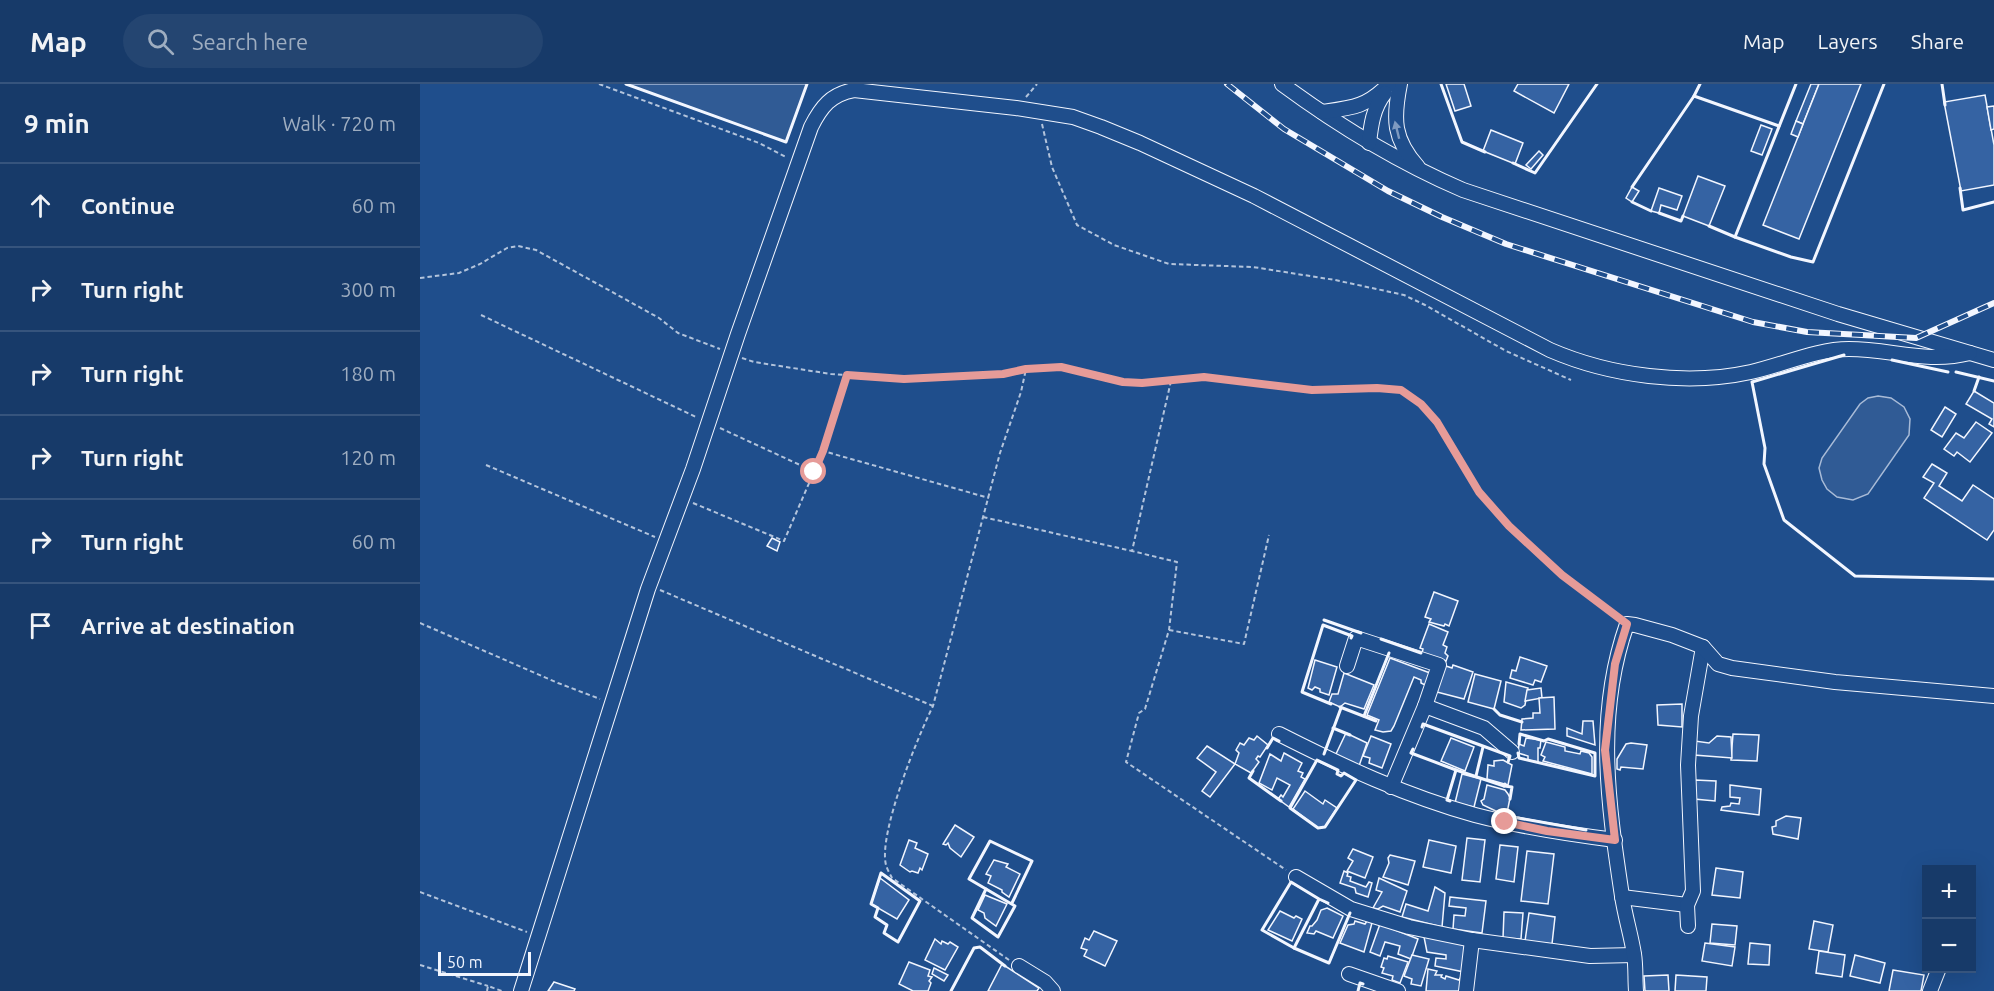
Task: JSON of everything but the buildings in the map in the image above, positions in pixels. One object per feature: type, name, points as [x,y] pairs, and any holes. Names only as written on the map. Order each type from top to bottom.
[{"type":"street","points":[[1282,84],[1370,143],[1462,190],[1838,314],[1994,360]]},
{"type":"street","points":[[1322,112],[1364,104],[1390,84]]},
{"type":"street","points":[[1370,143],[1372,119],[1390,84]]},
{"type":"street","points":[[1400,84],[1395,108],[1396,127],[1403,149],[1421,171]]},
{"type":"street","points":[[521,991],[611,703],[738,334],[817,116],[829,100],[847,91],[893,94],[1041,112],[1073,117],[1101,127],[1190,166],[1354,247],[1550,350],[1597,367],[1632,373],[1694,377],[1749,372],[1839,349],[1941,358],[1970,353]]},
{"type":"street","points":[[1636,991],[1634,955],[1622,897],[1605,750],[1615,664],[1627,624],[1672,635],[1703,647],[1718,664],[1732,668],[1835,682],[1994,696]]},
{"type":"street","points":[[1347,666],[1356,638],[1439,665],[1425,706],[1391,787]]},
{"type":"street","points":[[1688,926],[1687,905],[1693,891],[1688,765],[1690,716],[1703,647]]},
{"type":"street","points":[[1425,706],[1484,728],[1512,752]]},
{"type":"street","points":[[1279,734],[1391,787],[1473,814],[1547,831],[1615,840]]},
{"type":"street","points":[[1296,877],[1351,909],[1409,927],[1472,940],[1590,956],[1634,955]]},
{"type":"street","points":[[1622,897],[1687,905]]},
{"type":"street","points":[[1466,991],[1472,940]]},
{"type":"street","points":[[1019,966],[1045,982],[1053,991]]},
{"type":"street","points":[[1930,991],[1937,973]]},
{"type":"street","points":[[1348,974],[1398,991]]},
{"type":"path","points":[[599,84],[759,143],[800,164]]},
{"type":"path","points":[[1041,112],[1052,167],[1077,225],[1114,245],[1169,264],[1253,267],[1335,280],[1404,296],[1425,305],[1506,351],[1571,380]]},
{"type":"path","points":[[420,278],[459,273],[507,248],[518,246],[536,250],[650,313],[678,333],[754,362],[847,375],[904,379],[1003,374],[1026,369],[1061,367],[1123,382],[1142,383],[1204,377],[1312,390],[1377,388],[1401,390],[1421,404],[1437,422],[1479,492],[1509,526],[1562,575],[1627,624]]},
{"type":"path","points":[[482,315],[814,472]]},
{"type":"path","points":[[1019,966],[892,878],[886,865],[886,833],[922,728],[933,706],[1000,453],[1021,392],[1026,369]]},
{"type":"path","points":[[682,499],[784,541],[823,451],[847,375]]},
{"type":"path","points":[[1132,551],[1171,381]]},
{"type":"path","points":[[823,451],[989,498]]},
{"type":"path","points":[[486,465],[666,542]]},
{"type":"path","points":[[983,517],[1177,562],[1169,630],[1145,709],[1139,713],[1126,762],[1296,877]]},
{"type":"path","points":[[1169,630],[1244,644],[1269,535]]},
{"type":"path","points":[[650,585],[933,706]]},
{"type":"path","points":[[420,623],[558,683],[611,703]]},
{"type":"path","points":[[420,892],[520,929],[538,938]]},
{"type":"path","points":[[420,965],[502,991]]},
{"type":"path","points":[[487,991],[488,986]]},
{"type":"shaded area","points":[[626,84],[807,84],[786,142]]},
{"type":"shaded area","points":[[1878,396],[1891,398],[1904,407],[1910,419],[1909,435],[1868,494],[1853,500],[1837,497],[1827,489],[1822,480],[1819,468],[1822,458],[1860,404],[1868,398]]},
{"type":"railway","points":[[1227,84],[1284,129],[1388,191],[1442,217],[1506,244],[1753,322],[1807,332],[1916,338],[1994,303]]},
{"type":"wall","points":[[626,84],[786,142],[807,84]]},
{"type":"wall","points":[[1441,84],[1462,142],[1485,152]]},
{"type":"wall","points":[[1513,163],[1535,173],[1597,84]]},
{"type":"wall","points":[[1694,96],[1700,84]]},
{"type":"wall","points":[[1796,84],[1735,237],[1791,257],[1813,262],[1884,84]]},
{"type":"wall","points":[[1942,84],[1945,105]]},
{"type":"wall","points":[[1632,187],[1694,96],[1779,126]]},
{"type":"wall","points":[[1960,188],[1963,210],[1994,202]]},
{"type":"wall","points":[[1632,202],[1651,211]]},
{"type":"wall","points":[[1659,213],[1681,221],[1683,216]]},
{"type":"wall","points":[[1709,226],[1735,237]]},
{"type":"wall","points":[[1844,355],[1752,382],[1765,448],[1764,464],[1784,520],[1855,576],[1994,579]]},
{"type":"wall","points":[[1892,360],[1948,372]]},
{"type":"wall","points":[[1956,372],[1994,381]]},
{"type":"wall","points":[[1974,391],[1979,377]]},
{"type":"wall","points":[[1324,620],[1361,633]]},
{"type":"wall","points":[[1331,704],[1302,692],[1323,625],[1352,636],[1351,638]]},
{"type":"wall","points":[[1381,639],[1421,653]]},
{"type":"wall","points":[[1364,716],[1389,653]]},
{"type":"wall","points":[[1340,707],[1376,721]]},
{"type":"wall","points":[[1324,754],[1341,708]]},
{"type":"wall","points":[[1494,709],[1500,715],[1522,722]]},
{"type":"wall","points":[[1422,727],[1423,724],[1510,756],[1508,762]]},
{"type":"wall","points":[[1333,728],[1350,735]]},
{"type":"wall","points":[[1518,753],[1519,758],[1595,776],[1595,753],[1548,739],[1544,741],[1520,734],[1519,744]]},
{"type":"wall","points":[[1267,748],[1273,738],[1279,741]]},
{"type":"wall","points":[[1476,776],[1483,747]]},
{"type":"wall","points":[[1413,749],[1411,753],[1456,770],[1447,800],[1450,801]]},
{"type":"wall","points":[[1317,760],[1338,770],[1337,774],[1341,776],[1344,773],[1356,780],[1325,827],[1318,828],[1290,808],[1317,760]]},
{"type":"wall","points":[[1456,770],[1504,786],[1505,784]]},
{"type":"wall","points":[[1253,771],[1249,778],[1281,801]]},
{"type":"wall","points":[[1504,786],[1512,787],[1510,799]]},
{"type":"wall","points":[[1518,818],[1586,830]]},
{"type":"wall","points":[[986,889],[969,879],[990,841],[1032,861],[1012,903]]},
{"type":"wall","points":[[881,873],[920,901],[898,942],[884,933],[887,925],[875,917],[878,908],[871,904],[881,873]]},
{"type":"wall","points":[[1319,899],[1291,882],[1262,930],[1294,948],[1319,899],[1328,903]]},
{"type":"wall","points":[[986,889],[1015,906],[998,937],[972,918],[986,889]]},
{"type":"wall","points":[[1294,948],[1329,963],[1350,913]]},
{"type":"wall","points":[[951,991],[974,948],[980,947],[1005,966]]},
{"type":"wall","points":[[1358,991],[1360,983],[1363,984]]},
{"type":"route","points":[[814,472],[847,375],[904,379],[1003,374],[1026,369],[1061,367],[1123,382],[1142,383],[1204,377],[1281,388],[1401,390],[1421,404],[1437,422],[1479,492],[1509,526],[1562,575],[1627,624],[1615,664],[1605,750],[1615,840],[1547,831],[1505,822]]}]
